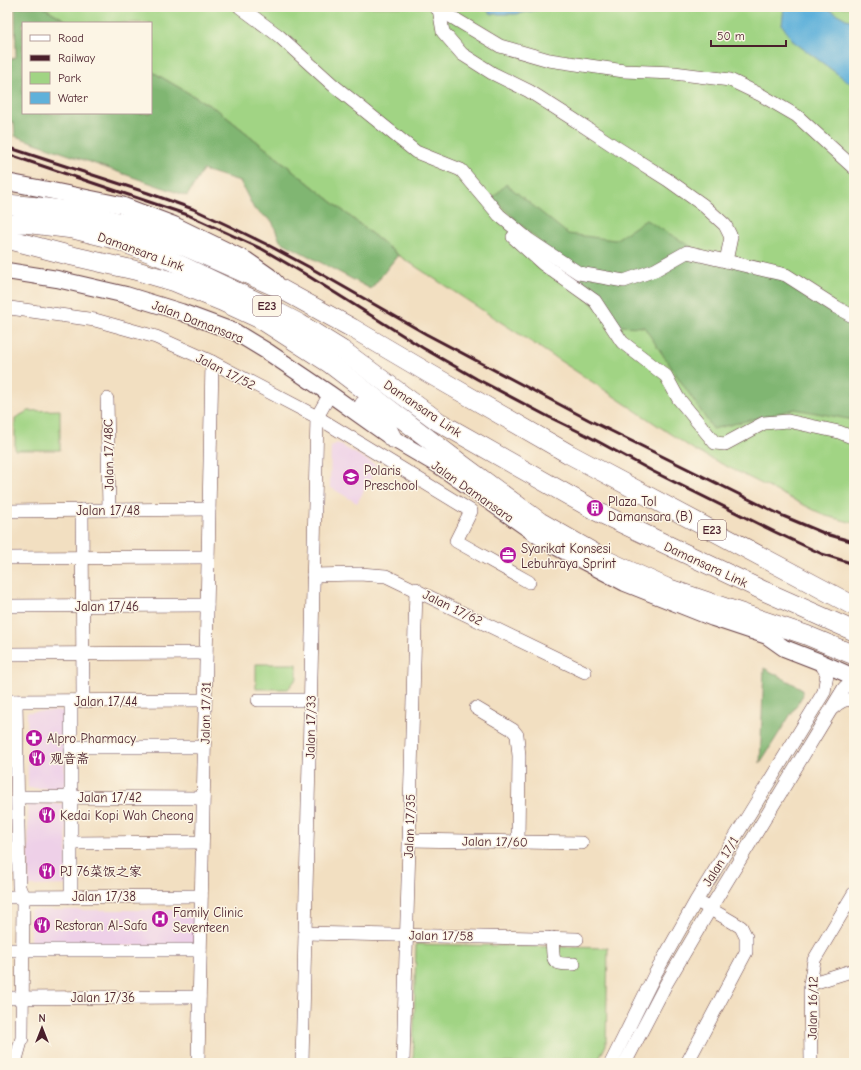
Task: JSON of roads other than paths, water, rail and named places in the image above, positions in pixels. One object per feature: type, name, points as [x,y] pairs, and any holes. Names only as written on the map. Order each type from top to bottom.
[{"type":"highway","name":"Damansara Link","points":[[7,204],[83,213],[125,224],[184,246],[281,288],[570,454],[854,606]]},
{"type":"highway","points":[[7,209],[40,207]]},
{"type":"highway","name":"Damansara Link","points":[[7,224],[24,223],[73,229],[114,239],[172,261],[258,302],[300,324],[342,350],[439,422],[598,512],[764,591],[854,631]]},
{"type":"highway","points":[[7,239],[134,270],[175,282],[262,320],[329,363],[540,522],[608,561],[667,588],[806,635],[854,655]]},
{"type":"highway","points":[[284,334],[291,349],[376,414],[384,422],[392,438]]},
{"type":"highway","points":[[767,636],[790,640],[854,664]]},
{"type":"main road","points":[[7,182],[121,205],[174,225],[246,260],[269,276],[281,288]]},
{"type":"main road","name":"Jalan Damansara","points":[[7,271],[57,279],[118,293],[181,312],[234,332],[268,352],[392,438],[438,465],[547,542],[624,584],[713,618],[767,636],[784,648],[820,662],[852,685]]},
{"type":"street","points":[[240,7],[279,36],[333,86],[416,152],[461,170],[499,215],[511,235],[543,264],[595,301],[622,342],[666,376],[678,398],[715,443],[726,444],[764,424],[788,421],[839,432],[854,438]]},
{"type":"street","points":[[437,8],[443,32],[462,54],[492,73],[535,95],[668,180],[703,205],[725,225],[731,237],[726,261]]},
{"type":"street","points":[[437,8],[500,46],[549,60],[624,71],[674,73],[730,80],[762,95],[797,116],[854,168]]},
{"type":"street","points":[[499,215],[529,240],[579,273],[624,281],[655,270],[687,252],[786,275],[854,317]]},
{"type":"street","name":"Jalan 17/52","points":[[7,308],[94,320],[156,337],[212,362],[317,417],[471,511],[456,541],[530,582]]},
{"type":"street","name":"Jalan 17/31","points":[[198,1063],[212,362]]},
{"type":"street","name":"Jalan 17/33","points":[[302,1063],[317,417],[330,394]]},
{"type":"street","name":"Jalan 17/48C","points":[[107,399],[109,510]]},
{"type":"street","name":"Jalan 17/48","points":[[7,511],[209,509]]},
{"type":"street","points":[[71,897],[71,747],[82,654],[82,510]]},
{"type":"street","points":[[7,558],[208,557]]},
{"type":"street","name":"Jalan 17/62","points":[[313,575],[360,574],[386,576],[416,589],[585,672]]},
{"type":"street","name":"Jalan 17/35","points":[[403,1063],[416,589]]},
{"type":"street","name":"Jalan 17/46","points":[[7,606],[207,605]]},
{"type":"street","points":[[7,654],[206,653]]},
{"type":"street","name":"Jalan 17/1","points":[[611,1063],[655,974],[696,900],[824,692],[827,674],[820,662]]},
{"type":"street","points":[[824,692],[832,688],[852,685]]},
{"type":"street","name":"Jalan 17/1","points":[[625,1063],[666,984],[710,909],[832,709],[852,685]]},
{"type":"street","points":[[832,709],[840,702],[849,699],[854,700]]},
{"type":"street","name":"Jalan 17/44","points":[[12,701],[205,700]]},
{"type":"street","points":[[258,700],[310,700]]},
{"type":"street","points":[[12,701],[18,797],[19,887],[23,897],[22,1038],[15,1063]]},
{"type":"street","points":[[476,708],[513,730],[517,735],[519,756],[518,842]]},
{"type":"street","points":[[71,747],[204,747]]},
{"type":"street","name":"Jalan 17/42","points":[[18,797],[203,798]]},
{"type":"street","name":"Jalan 17/60","points":[[409,840],[582,843]]},
{"type":"street","points":[[71,843],[202,842]]},
{"type":"street","name":"Jalan 16/12","points":[[811,1063],[810,984],[814,960],[854,893]]},
{"type":"street","name":"Jalan 17/38","points":[[7,897],[201,896]]},
{"type":"street","points":[[687,1063],[746,952],[746,938],[741,927],[696,900]]},
{"type":"street","name":"Jalan 17/58","points":[[305,932],[577,939]]},
{"type":"street","points":[[552,938],[554,960],[562,965],[574,964]]},
{"type":"street","points":[[7,950],[200,950]]},
{"type":"street","points":[[810,984],[854,970]]},
{"type":"street","name":"Jalan 17/36","points":[[7,998],[199,997]]},
{"type":"water","points":[[482,7],[552,7],[517,14],[492,14]]},
{"type":"water","points":[[784,7],[825,7],[846,19],[854,21],[854,86],[794,42],[782,25]]},
{"type":"railway","points":[[7,147],[193,209],[266,244],[426,334],[589,420],[783,516],[826,534],[854,542]]},
{"type":"railway","points":[[7,154],[188,215],[262,249],[305,274],[423,348],[477,379],[654,472],[775,532],[822,554],[854,564]]},
{"type":"place","name":"Polaris Preschool","points":[[351,477]]},
{"type":"place","name":"Plaza Tol Damansara (B)","points":[[595,508]]},
{"type":"place","name":"Syarikat Konsesi Lebuhraya Sprint","points":[[508,555]]},
{"type":"place","name":"Alpro Pharmacy","points":[[34,738]]},
{"type":"place","name":"观音斋","points":[[37,758]]},
{"type":"place","name":"Kedai Kopi Wah Cheong","points":[[47,815]]},
{"type":"place","name":"PJ 76菜饭之家","points":[[47,871]]},
{"type":"place","name":"Family Clinic Seventeen","points":[[160,919]]},
{"type":"place","name":"Restoran Al-Safa","points":[[42,925]]}]
